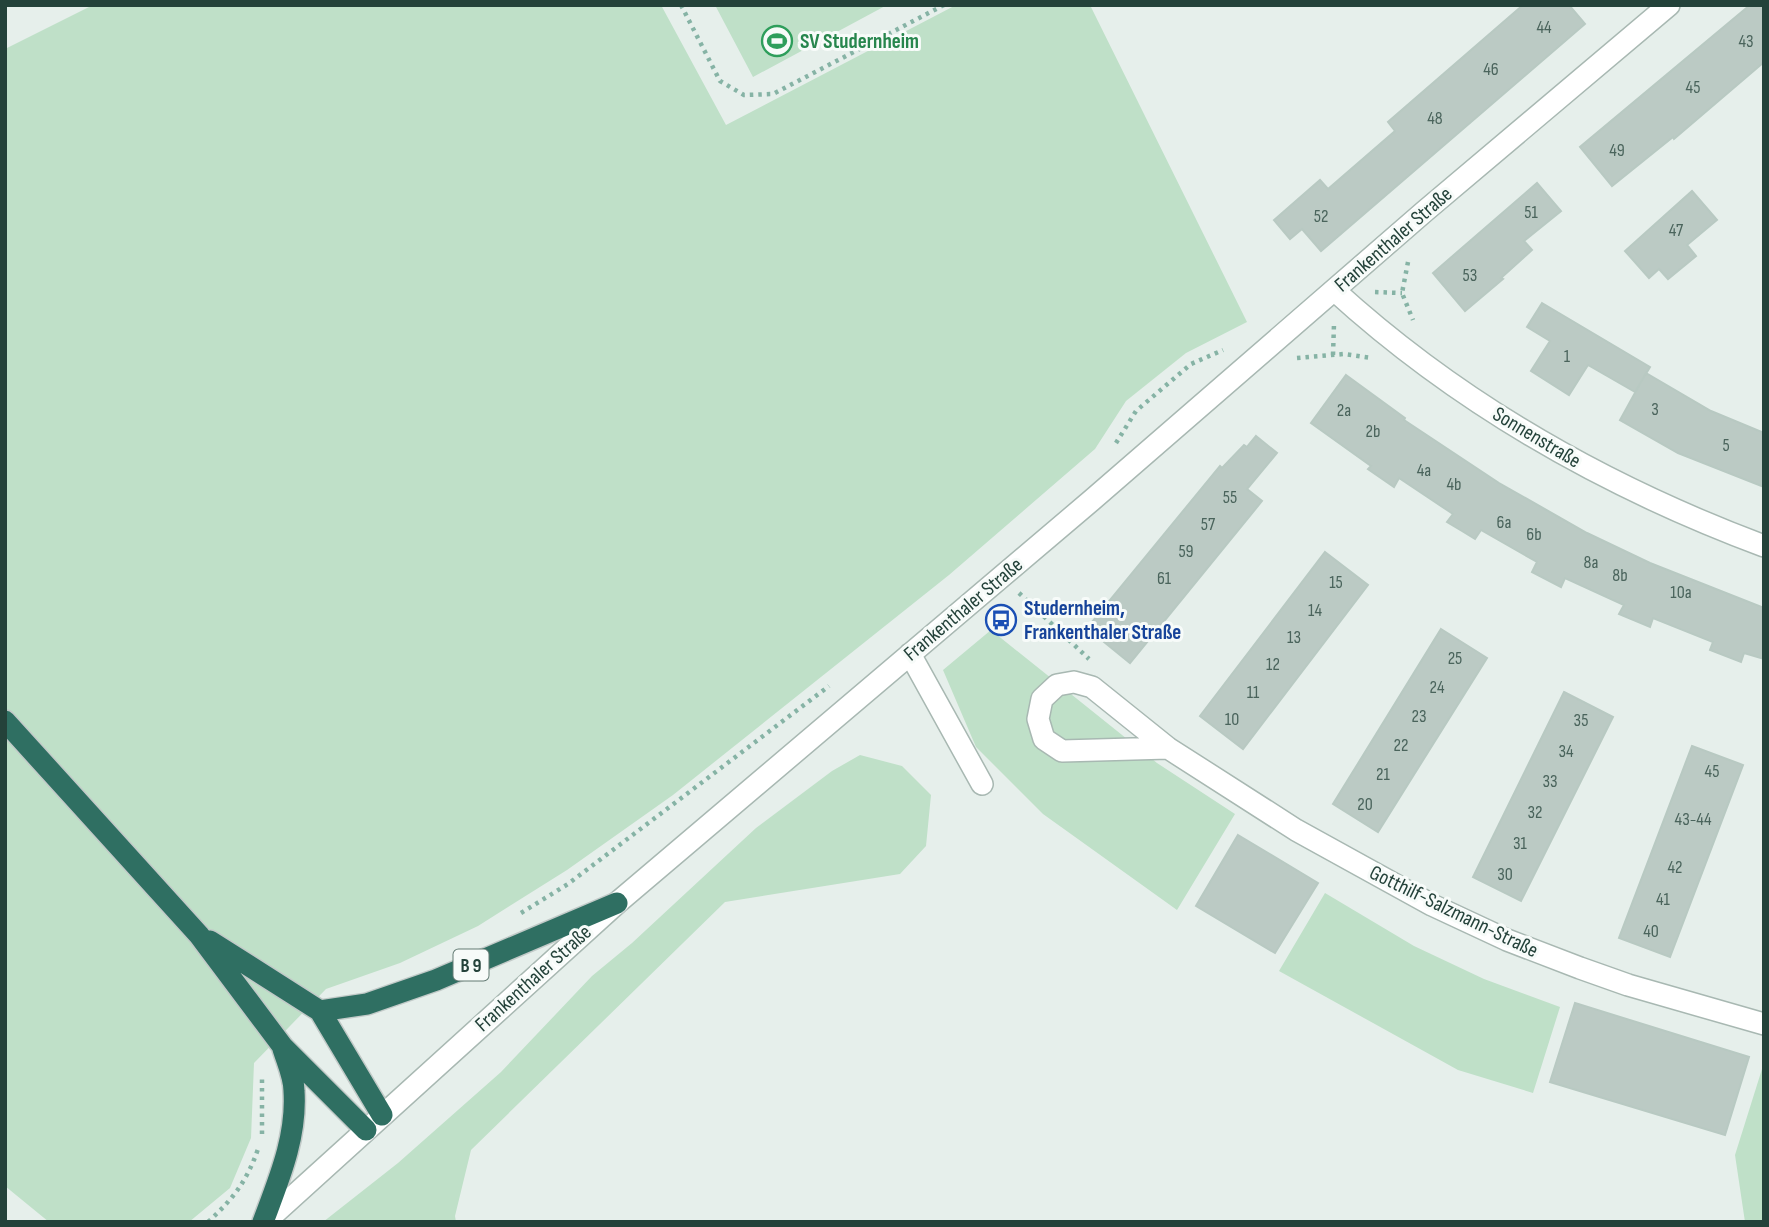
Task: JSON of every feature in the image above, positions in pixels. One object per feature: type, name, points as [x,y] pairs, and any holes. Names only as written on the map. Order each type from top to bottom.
[{"type":"highway","points":[[5,721],[199,935],[283,1047],[366,1130]]},
{"type":"highway","name":"B 9","points":[[320,1011],[367,1004],[436,980],[617,903]]},
{"type":"highway","points":[[199,935],[320,1011],[382,1115]]},
{"type":"highway","points":[[264,1222],[282,1172],[293,1128],[294,1088],[283,1047]]},
{"type":"street","name":"Frankenthaler Straße","points":[[264,1222],[617,903],[1670,5]]},
{"type":"street","name":"Sonnenstraße","points":[[1334,290],[1390,339],[1482,405],[1522,429],[1607,479],[1698,521],[1764,546]]},
{"type":"street","points":[[910,654],[982,784]]},
{"type":"street","points":[[1092,687],[1074,682],[1057,685],[1042,699],[1038,719],[1044,738],[1062,751],[1168,748]]},
{"type":"street","name":"Gotthilf-Salzmann-Straße","points":[[1092,687],[1168,748],[1296,830],[1432,905],[1507,940],[1628,985],[1764,1024]]},
{"type":"path","points":[[681,5],[720,81],[744,95],[773,94],[944,5]]},
{"type":"path","points":[[1410,256],[1402,293],[1408,312],[1419,330]]},
{"type":"path","points":[[1114,445],[1136,411],[1191,364],[1244,340],[1258,356]]},
{"type":"path","points":[[1286,362],[1295,358],[1344,354],[1370,357],[1381,364]]},
{"type":"path","points":[[1002,576],[1092,661],[1092,687]]},
{"type":"path","points":[[518,915],[568,884],[834,682]]},
{"type":"path","points":[[208,1222],[229,1202],[249,1174],[262,1138],[262,1067],[283,1047]]},
{"type":"green space","points":[[93,5],[661,5],[726,125],[956,5],[1090,5],[1247,322],[1186,353],[1126,401],[1095,449],[949,575],[673,795],[567,870],[478,926],[400,963],[326,989],[254,1063],[251,1138],[230,1188],[189,1222],[49,1222],[5,1186],[5,49]]},
{"type":"green space","name":"SV Studernheim","points":[[715,5],[887,5],[753,77]]},
{"type":"green space","points":[[991,630],[1157,763],[1235,814],[1177,910],[1043,814],[976,747],[943,670]]},
{"type":"green space","points":[[860,755],[902,766],[931,795],[926,846],[900,874],[725,902],[471,1150],[455,1216],[456,1222],[323,1222],[398,1163],[501,1072],[592,976],[632,943],[756,828],[832,771]]},
{"type":"green space","points":[[1325,893],[1414,946],[1484,979],[1560,1007],[1533,1093],[1458,1070],[1279,971]]},
{"type":"green space","points":[[1762,1069],[1764,1222],[1745,1222],[1735,1155]]},
{"type":"building","points":[[1523,5],[1569,5],[1585,24],[1321,251],[1302,229],[1290,239],[1274,220],[1320,180],[1328,189],[1395,131],[1388,122]]},
{"type":"building","points":[[1750,5],[1764,5],[1764,62],[1674,139],[1673,137],[1612,186],[1580,147]]},
{"type":"building","points":[[1537,183],[1561,211],[1524,241],[1532,250],[1465,311],[1433,273]]},
{"type":"building","points":[[1692,191],[1717,220],[1687,245],[1696,256],[1668,279],[1659,269],[1649,278],[1625,251]]},
{"type":"building","points":[[1542,303],[1650,367],[1635,392],[1588,365],[1569,395],[1531,371],[1550,341],[1527,327]]},
{"type":"building","points":[[1646,373],[1711,411],[1764,433],[1764,487],[1678,453],[1620,420]]},
{"type":"building","points":[[1346,375],[1405,418],[1404,420],[1499,483],[1587,533],[1650,563],[1764,608],[1764,659],[1744,653],[1741,662],[1710,650],[1713,642],[1653,618],[1650,627],[1619,614],[1624,605],[1565,578],[1561,587],[1532,572],[1537,562],[1481,530],[1475,539],[1447,522],[1453,514],[1399,478],[1394,487],[1368,469],[1371,466],[1311,423]]},
{"type":"building","points":[[1256,436],[1277,453],[1247,489],[1262,501],[1130,663],[1087,628],[1220,466],[1222,468]]},
{"type":"building","points":[[1325,552],[1368,585],[1243,749],[1200,716]]},
{"type":"building","points":[[1441,629],[1487,658],[1378,832],[1333,804]]},
{"type":"building","points":[[1564,692],[1613,717],[1521,901],[1473,877]]},
{"type":"building","points":[[1692,746],[1743,765],[1670,957],[1619,938]]},
{"type":"building","points":[[1238,835],[1318,883],[1275,953],[1196,906]]},
{"type":"building","points":[[1575,1003],[1749,1057],[1725,1135],[1550,1082]]},
{"type":"place","name":"SV Studernheim","points":[[777,41]]},
{"type":"place","name":"Studernheim, Frankenthaler Straße","points":[[1001,620]]}]
